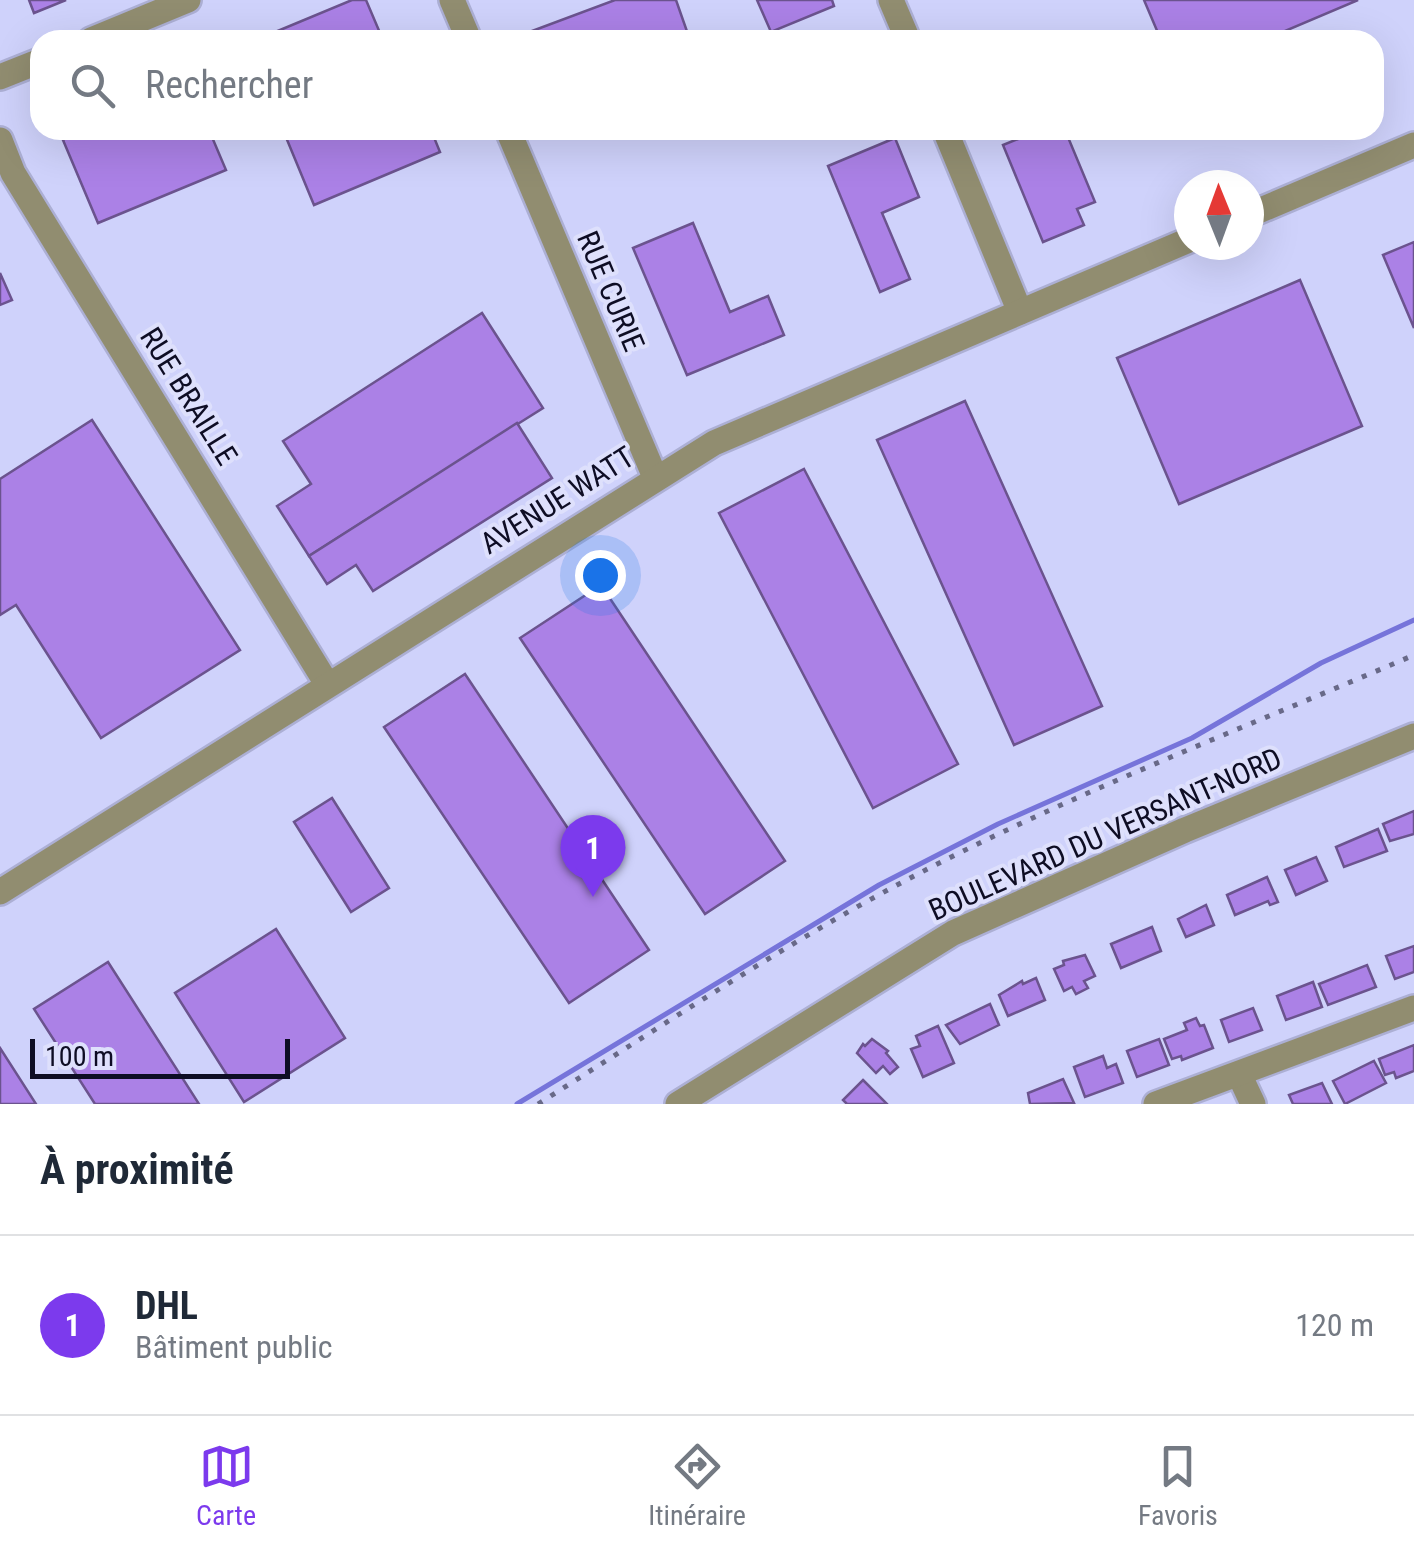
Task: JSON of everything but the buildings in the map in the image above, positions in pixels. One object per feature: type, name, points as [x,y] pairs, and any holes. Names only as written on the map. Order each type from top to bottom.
[{"type":"street","points":[[115,30],[188,0]]},
{"type":"street","points":[[452,0],[465,30]]},
{"type":"street","points":[[891,0],[904,30]]},
{"type":"street","points":[[0,78],[30,65]]},
{"type":"street","name":"RUE BRAILLE","points":[[0,140],[13,173],[327,684]]},
{"type":"street","name":"RUE CURIE","points":[[512,140],[655,477]]},
{"type":"street","points":[[949,140],[1020,312]]},
{"type":"street","points":[[1264,209],[1414,145]]},
{"type":"street","name":"AVENUE WATT","points":[[0,892],[655,477],[744,428],[1174,246]]},
{"type":"street","name":"BOULEVARD DU VERSANT-NORD","points":[[678,1104],[953,933],[1185,830],[1414,736]]},
{"type":"street","points":[[1156,1104],[1414,1008]]},
{"type":"street","points":[[1239,1074],[1254,1104]]},
{"type":"waterway","points":[[517,1104],[879,885],[998,824],[1192,738],[1321,663],[1414,620]]},
{"type":"railway","points":[[538,1104],[771,957],[914,876],[1099,788],[1414,655]]},
{"type":"place","name":"DHL","points":[[593,897]]}]
